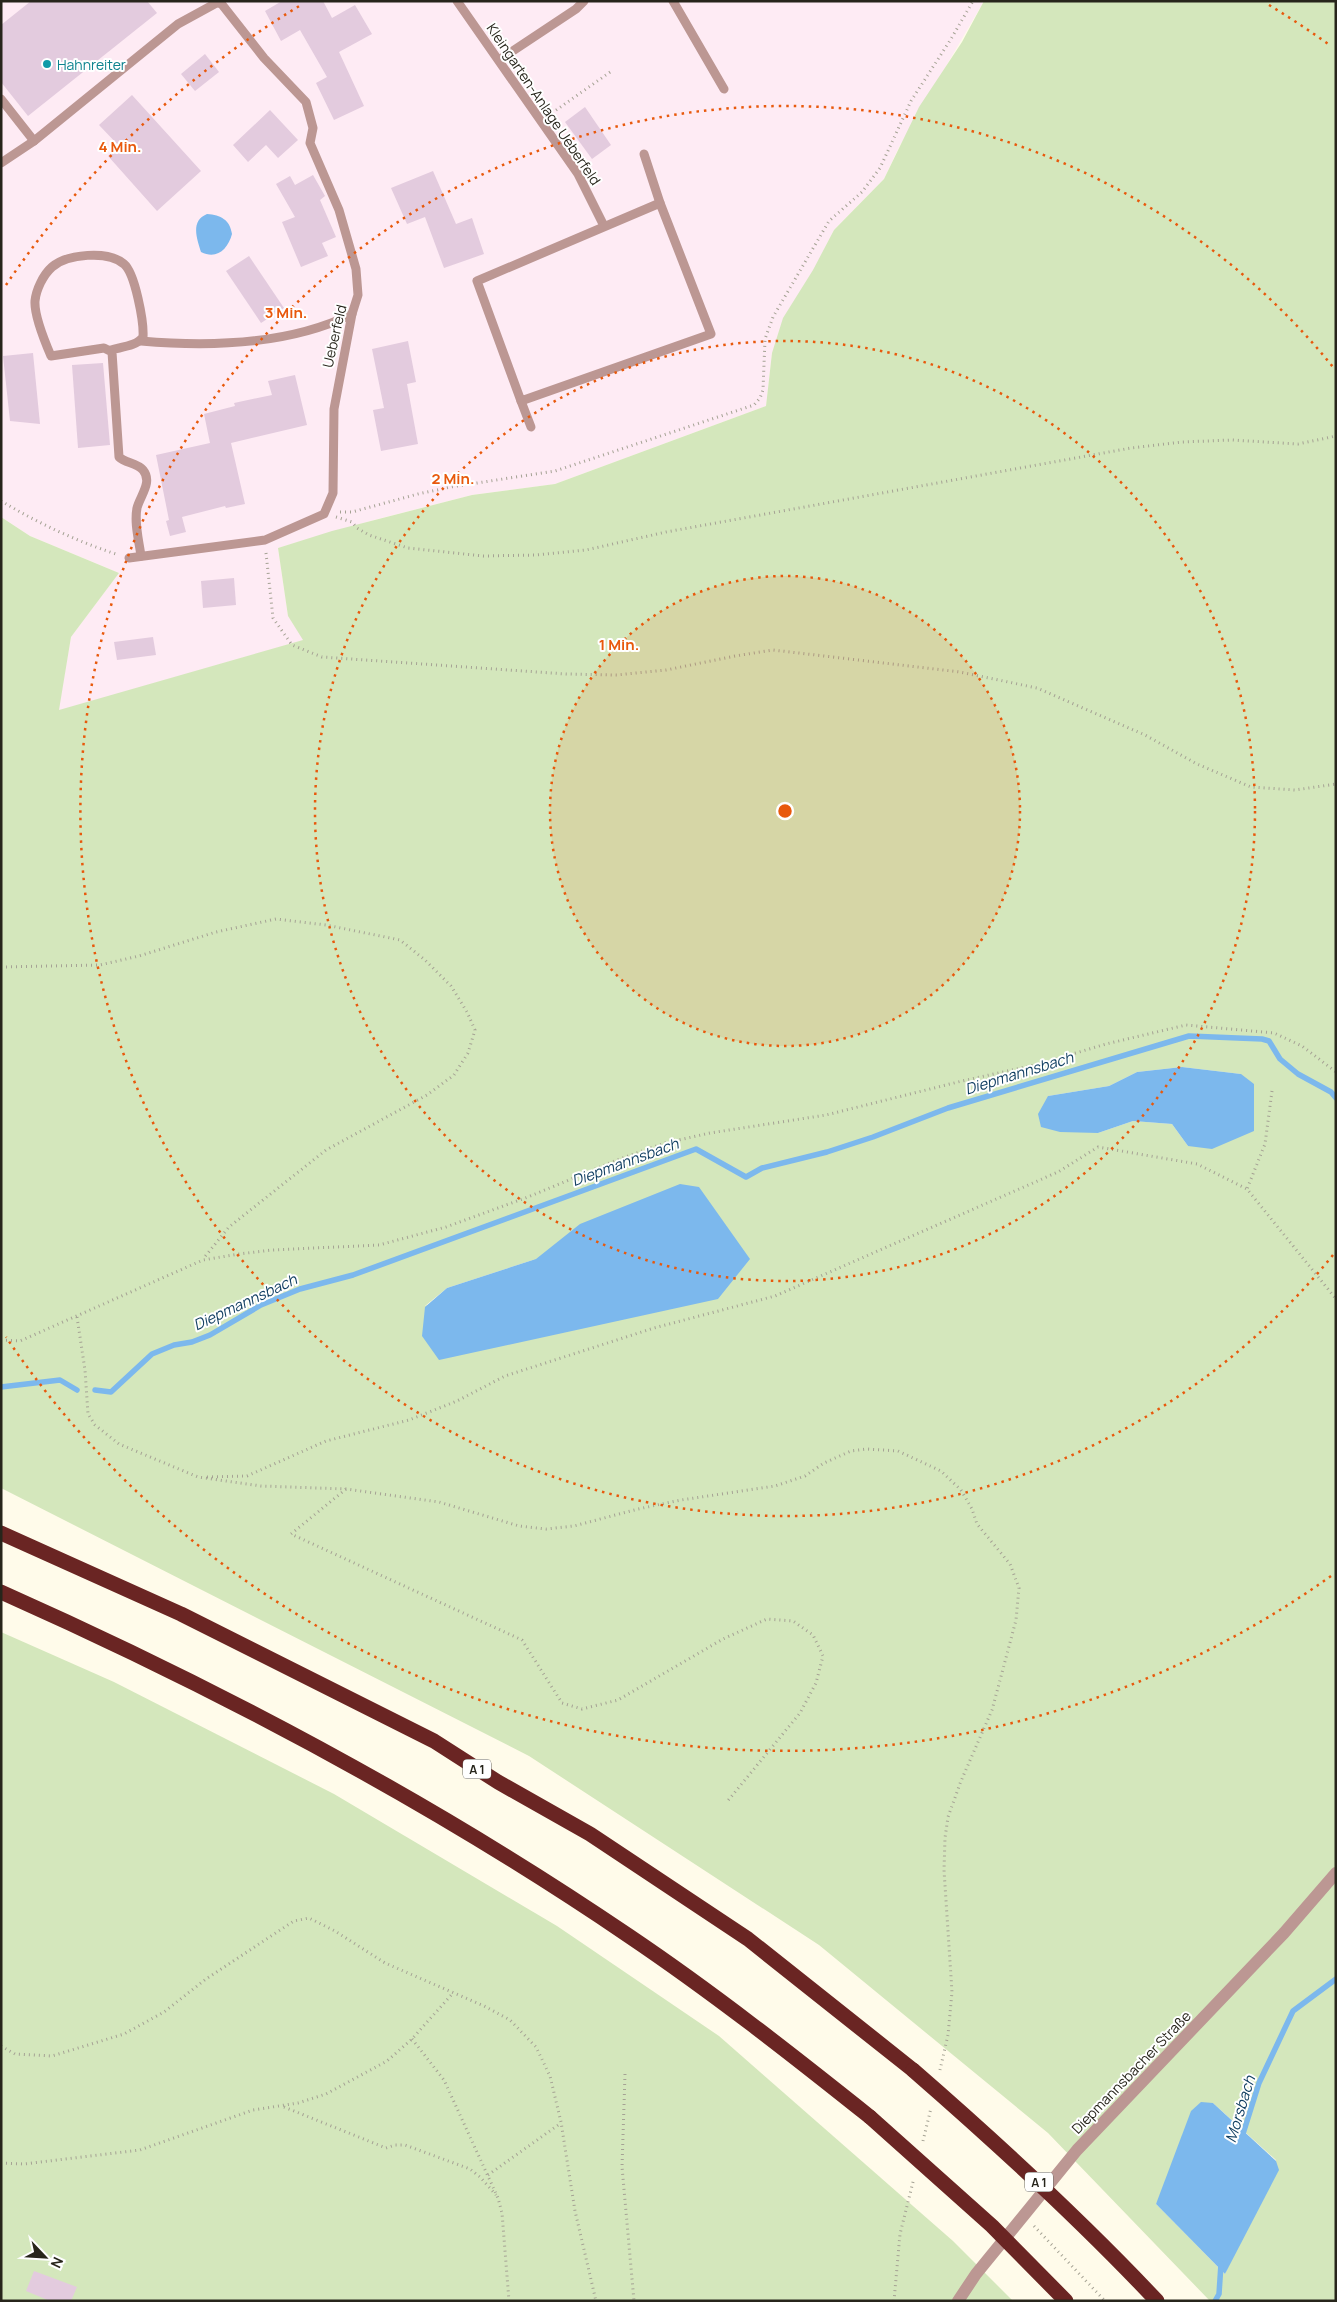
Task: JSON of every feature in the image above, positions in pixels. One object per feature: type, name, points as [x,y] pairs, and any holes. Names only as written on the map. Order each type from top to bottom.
[{"type":"highway","name":"A 1","points":[[1,1533],[181,1614],[434,1741],[498,1782],[590,1834],[748,1938],[914,2070],[1018,2162],[1107,2248],[1157,2301]]},
{"type":"highway","points":[[1,1592],[216,1695],[333,1756],[465,1832],[628,1936],[697,1984],[870,2117],[992,2226],[1066,2301]]},
{"type":"street","name":"Diepmannsbacher Straße","points":[[958,2301],[976,2274],[1077,2150],[1284,1932],[1336,1873]]},
{"type":"lane","points":[[1,163],[34,141],[178,24],[220,1]]},
{"type":"lane","name":"Ueberfeld","points":[[220,1],[264,58],[306,102],[313,128],[310,143],[339,210],[356,269],[358,295],[352,314],[334,409],[333,492],[324,514]]},
{"type":"lane","name":"Kleingarten-Anlage Ueberfeld","points":[[456,1],[578,174],[604,226]]},
{"type":"lane","points":[[499,60],[576,9],[584,1]]},
{"type":"lane","points":[[673,1],[724,89]]},
{"type":"lane","points":[[1,99],[34,141]]},
{"type":"lane","points":[[521,402],[711,334],[660,203],[644,154]]},
{"type":"lane","points":[[531,427],[477,281],[660,203]]},
{"type":"lane","points":[[141,341],[144,330],[139,304],[130,273],[125,264],[98,255],[84,255],[52,267],[40,284],[35,302],[42,333],[51,356],[104,348],[110,350],[141,341],[203,345],[283,336],[330,325],[352,314]]},
{"type":"lane","points":[[110,350],[113,358],[119,457],[143,470],[146,479],[145,489],[141,496],[137,513],[141,556]]},
{"type":"lane","points":[[129,558],[265,540],[324,514]]},
{"type":"path","points":[[542,121],[613,70]]},
{"type":"path","points":[[324,514],[352,522],[357,528],[369,535],[408,548],[483,556],[536,555],[586,550],[666,532],[1131,448],[1182,442],[1232,440],[1298,444],[1336,436]]},
{"type":"path","points":[[1,501],[25,515],[86,544],[129,558]]},
{"type":"path","points":[[265,540],[267,577],[273,618],[292,645],[322,657],[566,674],[617,675],[666,670],[773,650],[960,672],[1037,688],[1145,735],[1197,764],[1251,787],[1295,790],[1336,784]]},
{"type":"path","points":[[1,967],[100,965],[139,956],[216,932],[276,918],[400,940],[425,960],[451,986],[467,1012],[475,1030],[468,1053],[454,1075],[427,1095],[326,1150],[229,1227],[203,1260]]},
{"type":"path","points":[[1,1340],[20,1341],[203,1260],[272,1250],[379,1245],[446,1227],[665,1143],[710,1133],[826,1115],[1039,1064],[1106,1044],[1186,1025],[1274,1032],[1302,1046],[1336,1072]]},
{"type":"path","points":[[1247,1189],[1265,1144],[1272,1091]]},
{"type":"path","points":[[198,1477],[247,1476],[326,1441],[409,1420],[457,1401],[505,1376],[654,1328],[775,1296],[1058,1172],[1098,1147],[1197,1164],[1247,1189],[1336,1299]]},
{"type":"path","points":[[77,1317],[85,1370],[88,1414],[95,1426],[119,1444],[198,1477],[261,1486],[346,1489],[439,1502],[520,1526],[546,1529],[574,1526],[681,1500],[776,1486],[805,1476],[824,1463],[851,1451],[867,1449],[898,1451],[940,1471],[961,1490],[972,1509],[977,1524],[1010,1564],[1019,1588],[1016,1620],[997,1693],[948,1817],[944,1870],[952,1992],[948,2035],[939,2073]]},
{"type":"path","points":[[346,1489],[291,1534],[522,1640],[562,1703],[582,1709],[618,1700],[723,1639],[767,1619],[793,1621],[813,1635],[823,1656],[816,1682],[800,1714],[726,1803]]},
{"type":"path","points":[[1,2046],[15,2054],[52,2056],[124,2034],[164,2012],[206,1979],[294,1921],[309,1918],[335,1931],[385,1963],[484,2006],[510,2020],[536,2047],[550,2076],[561,2122],[575,2211],[596,2301]]},
{"type":"path","points":[[1,2163],[24,2164],[140,2150],[253,2110],[298,2103],[326,2094],[387,2061],[412,2039],[453,1993]]},
{"type":"path","points":[[412,2039],[444,2080],[498,2198],[502,2214],[509,2301]]},
{"type":"path","points":[[625,2074],[622,2167],[634,2301]]},
{"type":"path","points":[[921,2149],[932,2102]]},
{"type":"path","points":[[282,2106],[386,2148],[395,2145],[406,2145],[470,2169],[480,2177],[498,2198]]},
{"type":"path","points":[[488,2175],[561,2122]]},
{"type":"path","points":[[894,2301],[900,2234],[914,2177]]},
{"type":"path","points":[[1024,2215],[1105,2301]]},
{"type":"shaded area","points":[[1,1],[984,1],[899,147],[884,179],[834,230],[772,353],[766,406],[555,484],[472,495],[374,520],[278,548],[288,616],[304,640],[58,711],[71,637],[119,573],[30,536],[1,517]]},
{"type":"green space","points":[[984,1],[1336,1],[1336,2301],[1210,2301],[1048,2133],[819,1945],[529,1756],[1,1488],[1,517],[30,536],[119,573],[71,637],[59,710],[303,640],[288,616],[278,548],[332,531],[472,495],[555,484],[766,406],[772,353],[783,318],[813,270],[834,230],[884,179],[919,107],[962,42]],"holes":[[[1182,1067],[1241,1074],[1188,1146],[1172,1124],[1133,1121],[1098,1133],[1048,1096],[1109,1086],[1137,1072]],[[536,1259],[425,1306],[447,1288]],[[1213,2103],[1276,2160],[1225,2274],[1156,2204]]]},
{"type":"green space","points":[[1,1632],[114,1682],[334,1794],[557,1926],[719,2036],[953,2241],[1013,2301],[1,2301]]},
{"type":"water","points":[[207,214],[224,219],[229,225],[232,234],[225,248],[221,252],[212,255],[201,252],[196,231],[198,221]]},
{"type":"water","points":[[1182,1067],[1241,1074],[1254,1084],[1254,1131],[1212,1149],[1188,1146],[1172,1124],[1133,1121],[1098,1133],[1060,1132],[1041,1127],[1038,1114],[1048,1096],[1109,1086],[1137,1072]]},
{"type":"water","points":[[680,1184],[699,1187],[750,1259],[718,1299],[439,1360],[422,1336],[425,1307],[447,1288],[536,1259],[580,1224]]},
{"type":"water","points":[[1201,2102],[1213,2103],[1276,2161],[1279,2170],[1225,2274],[1156,2204],[1191,2111]]},
{"type":"building","name":"Hahnreiter","points":[[31,1],[147,1],[157,13],[28,116],[1,82],[1,25]]},
{"type":"building","points":[[282,1],[323,1],[332,18],[355,5],[372,34],[339,52],[364,106],[334,120],[316,83],[327,77],[300,30],[281,41],[265,11]]},
{"type":"building","points":[[205,54],[219,72],[195,91],[181,74]]},
{"type":"building","points":[[132,95],[201,171],[157,211],[108,156],[119,146],[99,125]]},
{"type":"building","points":[[585,107],[611,145],[592,159],[565,122]]},
{"type":"building","points":[[270,110],[298,140],[278,158],[266,145],[248,162],[233,145]]},
{"type":"building","points":[[433,171],[456,224],[472,218],[484,254],[444,268],[425,217],[407,224],[391,188]]},
{"type":"building","points":[[313,175],[325,196],[320,200],[336,237],[322,243],[328,256],[301,267],[282,222],[295,217],[276,184],[290,176],[295,185]]},
{"type":"building","points":[[249,256],[284,308],[261,323],[226,271]]},
{"type":"building","points":[[408,341],[416,382],[407,384],[418,444],[381,451],[373,410],[384,408],[372,349]]},
{"type":"building","points":[[33,353],[40,424],[10,421],[3,356]]},
{"type":"building","points":[[103,363],[110,445],[78,448],[72,365]]},
{"type":"building","points":[[295,375],[307,425],[231,443],[245,504],[226,508],[225,506],[182,517],[186,532],[170,536],[166,521],[169,520],[156,455],[210,443],[204,414],[235,406],[234,403],[272,395],[268,381]]},
{"type":"building","points":[[234,578],[236,605],[203,608],[201,581]]},
{"type":"building","points":[[153,637],[156,655],[117,660],[114,642]]},
{"type":"building","points":[[34,2271],[77,2287],[71,2301],[50,2301],[26,2291]]},
{"type":"waterway","name":"Diepmannsbach","points":[[95,1390],[111,1392],[152,1354],[174,1345],[192,1342],[210,1335],[261,1305],[300,1289],[353,1275],[696,1149],[746,1177],[762,1168],[827,1152],[873,1137],[948,1108],[1189,1036],[1262,1039],[1269,1041],[1280,1059],[1298,1074],[1331,1092],[1336,1098]]},
{"type":"waterway","name":"Diepmannsbach","points":[[1,1387],[60,1380],[77,1390]]},
{"type":"waterway","name":"Morsbach","points":[[1242,2137],[1259,2083],[1293,2011],[1336,1979]]},
{"type":"waterway","name":"Morsbach","points":[[1215,2301],[1219,2294],[1221,2264]]},
{"type":"place","name":"Hahnreiter","points":[[47,64]]}]
